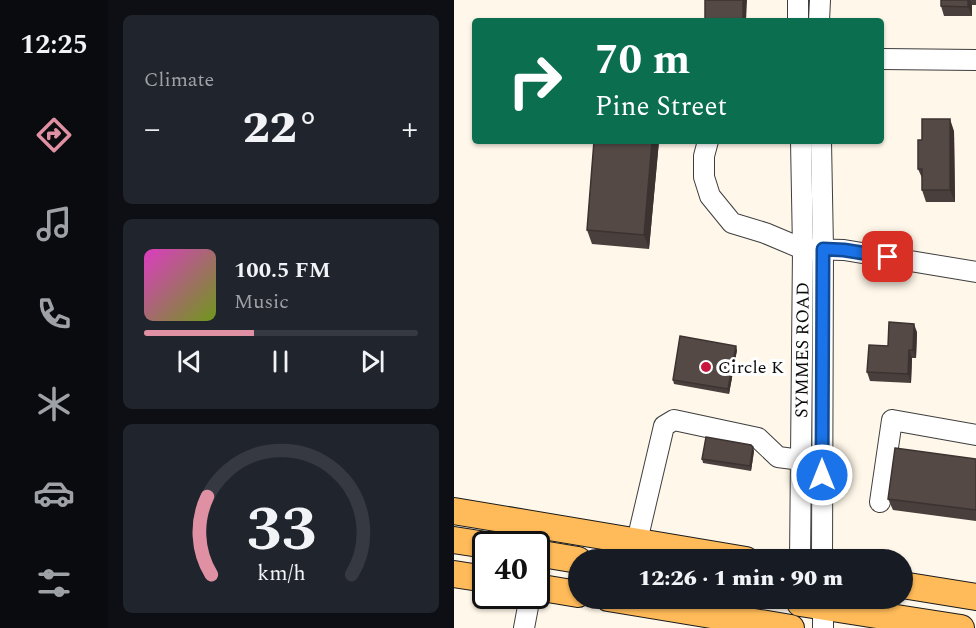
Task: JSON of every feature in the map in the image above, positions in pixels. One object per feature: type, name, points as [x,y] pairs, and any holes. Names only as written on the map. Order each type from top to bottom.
[{"type":"main road","points":[[454,511],[679,549]]},
{"type":"main road","points":[[454,540],[472,543]]},
{"type":"main road","points":[[550,555],[568,558]]},
{"type":"main road","points":[[454,574],[472,577]]},
{"type":"main road","points":[[913,587],[976,597]]},
{"type":"main road","points":[[550,589],[568,592]]},
{"type":"main road","points":[[675,609],[791,628]]},
{"type":"main road","points":[[821,609],[961,628]]},
{"type":"street","points":[[798,0],[798,18]]},
{"type":"street","points":[[819,18],[820,0]]},
{"type":"street","points":[[884,59],[976,60]]},
{"type":"street","points":[[707,144],[704,156],[704,177],[710,196],[732,223],[813,249],[844,250],[976,272]]},
{"type":"street","name":"SYMMES ROAD","points":[[801,144],[813,249],[822,549]]},
{"type":"street","name":"SYMMES ROAD","points":[[800,549],[801,460],[821,144]]},
{"type":"street","points":[[637,542],[664,426],[674,420],[758,438],[778,458],[801,460]]},
{"type":"street","points":[[880,502],[892,420],[976,435]]},
{"type":"street","points":[[524,628],[528,609]]},
{"type":"building","points":[[705,0],[743,0],[743,18],[705,18]]},
{"type":"building","points":[[941,0],[968,0],[968,7],[941,6]]},
{"type":"building","points":[[922,119],[950,119],[950,190],[922,190],[922,169],[918,169],[918,140],[922,140]]},
{"type":"building","points":[[594,144],[652,144],[644,235],[587,230]]},
{"type":"building","points":[[889,322],[914,324],[913,350],[909,350],[908,374],[867,372],[869,345],[888,346]]},
{"type":"building","name":"Circle K","points":[[680,336],[736,346],[728,389],[673,380]]},
{"type":"building","points":[[706,437],[751,445],[753,447],[750,466],[702,459]]},
{"type":"building","points":[[895,448],[976,459],[976,510],[888,499]]},
{"type":"place","name":"Circle K","points":[[706,367]]},
{"type":"route","points":[[822,475],[823,249],[888,257]]}]
